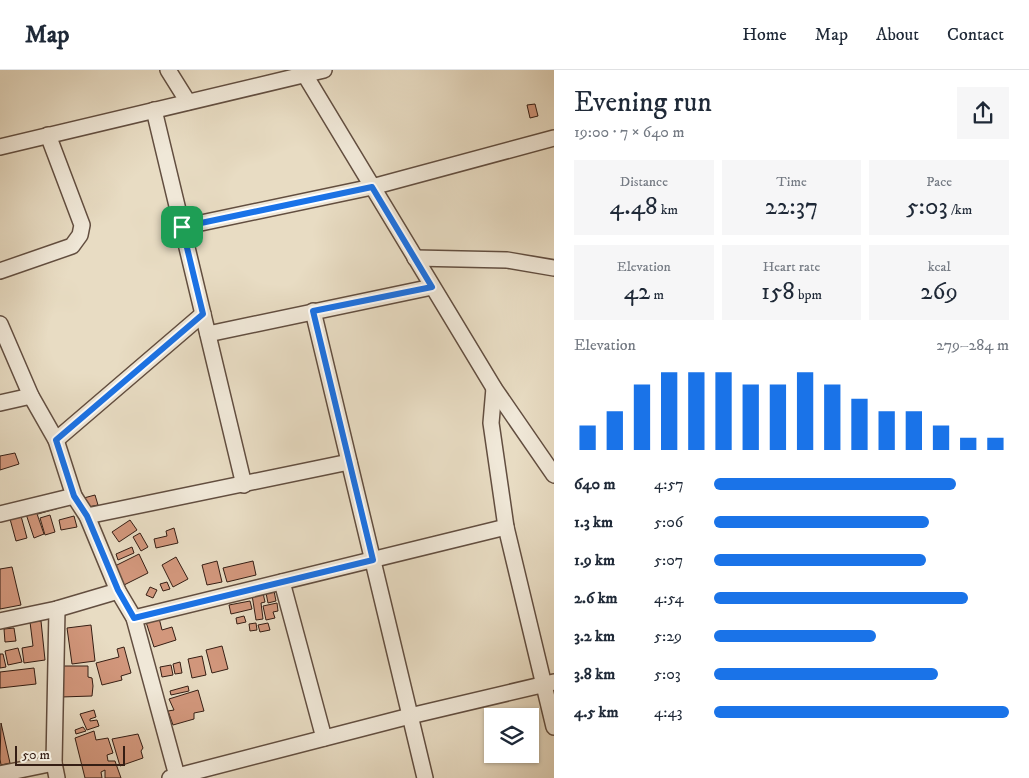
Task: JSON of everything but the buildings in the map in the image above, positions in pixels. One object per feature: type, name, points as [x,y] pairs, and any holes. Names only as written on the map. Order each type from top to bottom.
[{"type":"street","points":[[168,70],[188,102]]},
{"type":"street","points":[[0,147],[303,72],[324,70]]},
{"type":"street","points":[[303,72],[494,388],[554,475]]},
{"type":"street","points":[[154,110],[244,485]]},
{"type":"street","points":[[0,271],[72,246],[80,234],[82,225],[48,135]]},
{"type":"street","points":[[182,227],[372,187],[554,138]]},
{"type":"street","points":[[415,258],[507,260],[554,268]]},
{"type":"street","points":[[208,334],[432,287]]},
{"type":"street","points":[[313,311],[425,778]]},
{"type":"street","points":[[56,440],[203,314]]},
{"type":"street","points":[[0,324],[31,396],[56,440],[74,496],[87,516],[118,590],[134,618],[174,777],[410,716],[549,683]]},
{"type":"street","points":[[494,388],[491,423],[506,527],[549,683],[554,727]]},
{"type":"street","points":[[0,403],[31,396]]},
{"type":"street","points":[[87,516],[349,462]]},
{"type":"street","points":[[0,514],[74,496]]},
{"type":"street","points":[[134,618],[506,527]]},
{"type":"street","points":[[282,582],[324,738]]},
{"type":"street","points":[[0,621],[57,608],[118,590]]},
{"type":"street","points":[[0,774],[56,771],[57,608]]},
{"type":"route","points":[[372,187],[432,287],[313,311],[373,560],[134,618],[118,590],[87,516],[74,496],[56,440],[203,314],[182,227],[372,187]]}]
